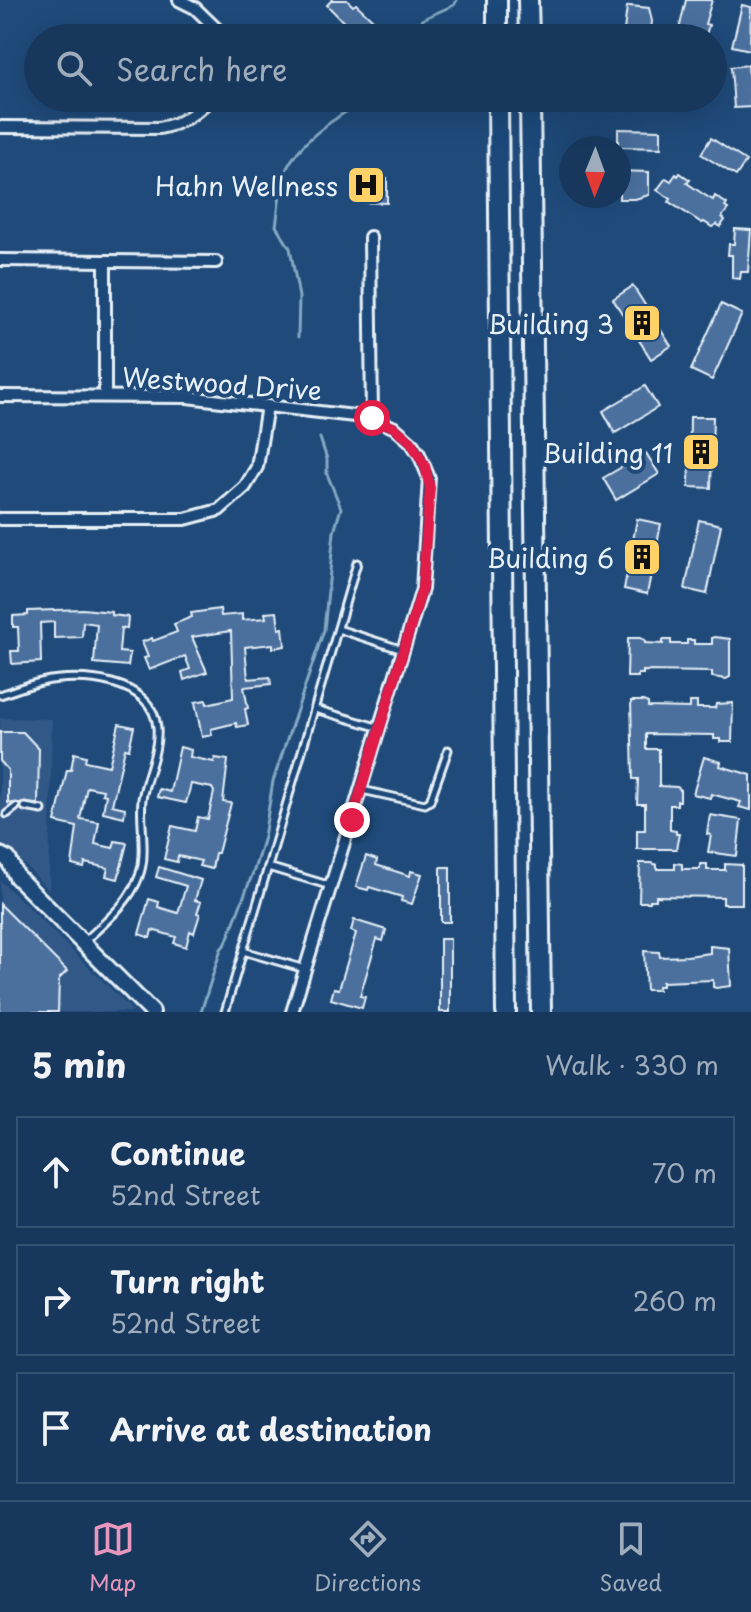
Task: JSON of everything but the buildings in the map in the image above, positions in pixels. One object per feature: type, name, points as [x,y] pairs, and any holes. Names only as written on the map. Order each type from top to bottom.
[{"type":"highway","points":[[497,0],[497,24]]},
{"type":"highway","points":[[528,0],[529,24]]},
{"type":"highway","points":[[498,112],[506,1012]]},
{"type":"highway","points":[[530,112],[541,1012]]},
{"type":"main road","points":[[0,855],[8,859],[17,877],[152,1012]]},
{"type":"main road","points":[[0,872],[17,877]]},
{"type":"street","points":[[179,0],[195,8],[212,24]]},
{"type":"street","points":[[0,127],[159,128],[171,126],[196,112]]},
{"type":"street","points":[[370,237],[372,418]]},
{"type":"street","points":[[0,260],[216,262]]},
{"type":"street","points":[[105,261],[105,396]]},
{"type":"street","name":"Westwood Drive","points":[[0,396],[187,397],[372,418],[411,442],[419,454],[430,488],[422,589],[292,1012]]},
{"type":"street","points":[[0,519],[185,519],[219,510],[245,487],[257,467],[267,406]]},
{"type":"lane","points":[[225,1012],[357,563]]},
{"type":"lane","points":[[338,629],[404,650]]},
{"type":"lane","points":[[0,695],[41,682],[68,679],[103,682],[141,696],[148,702],[156,720],[157,742],[142,802],[144,853],[137,885],[83,943]]},
{"type":"lane","points":[[315,709],[381,728]]},
{"type":"lane","points":[[362,790],[425,804],[430,801],[448,750]]},
{"type":"lane","points":[[7,814],[16,807]]},
{"type":"lane","points":[[25,807],[42,810]]},
{"type":"lane","points":[[268,867],[332,886]]},
{"type":"lane","points":[[243,951],[306,970]]},
{"type":"shaded area","points":[[0,718],[52,719],[49,890],[25,865],[0,848]]},
{"type":"shaded area","points":[[0,881],[18,897],[134,1012],[0,1012]]},
{"type":"waterway","points":[[418,24],[454,5],[457,0]]},
{"type":"waterway","points":[[298,337],[299,297],[290,248],[276,226],[281,190],[286,170],[301,148],[346,112]]},
{"type":"waterway","points":[[201,1012],[221,949],[254,870],[264,837],[273,781],[324,630],[334,532],[341,508],[327,474],[327,459],[320,438]]},
{"type":"place","name":"Hahn Wellness","points":[[366,185]]},
{"type":"place","name":"Building 3","points":[[642,323]]},
{"type":"place","name":"Building 11","points":[[701,452]]},
{"type":"place","name":"Building 6","points":[[642,557]]},
{"type":"route","points":[[352,820],[422,589],[430,488],[425,466],[411,442],[395,428],[372,418]]}]
